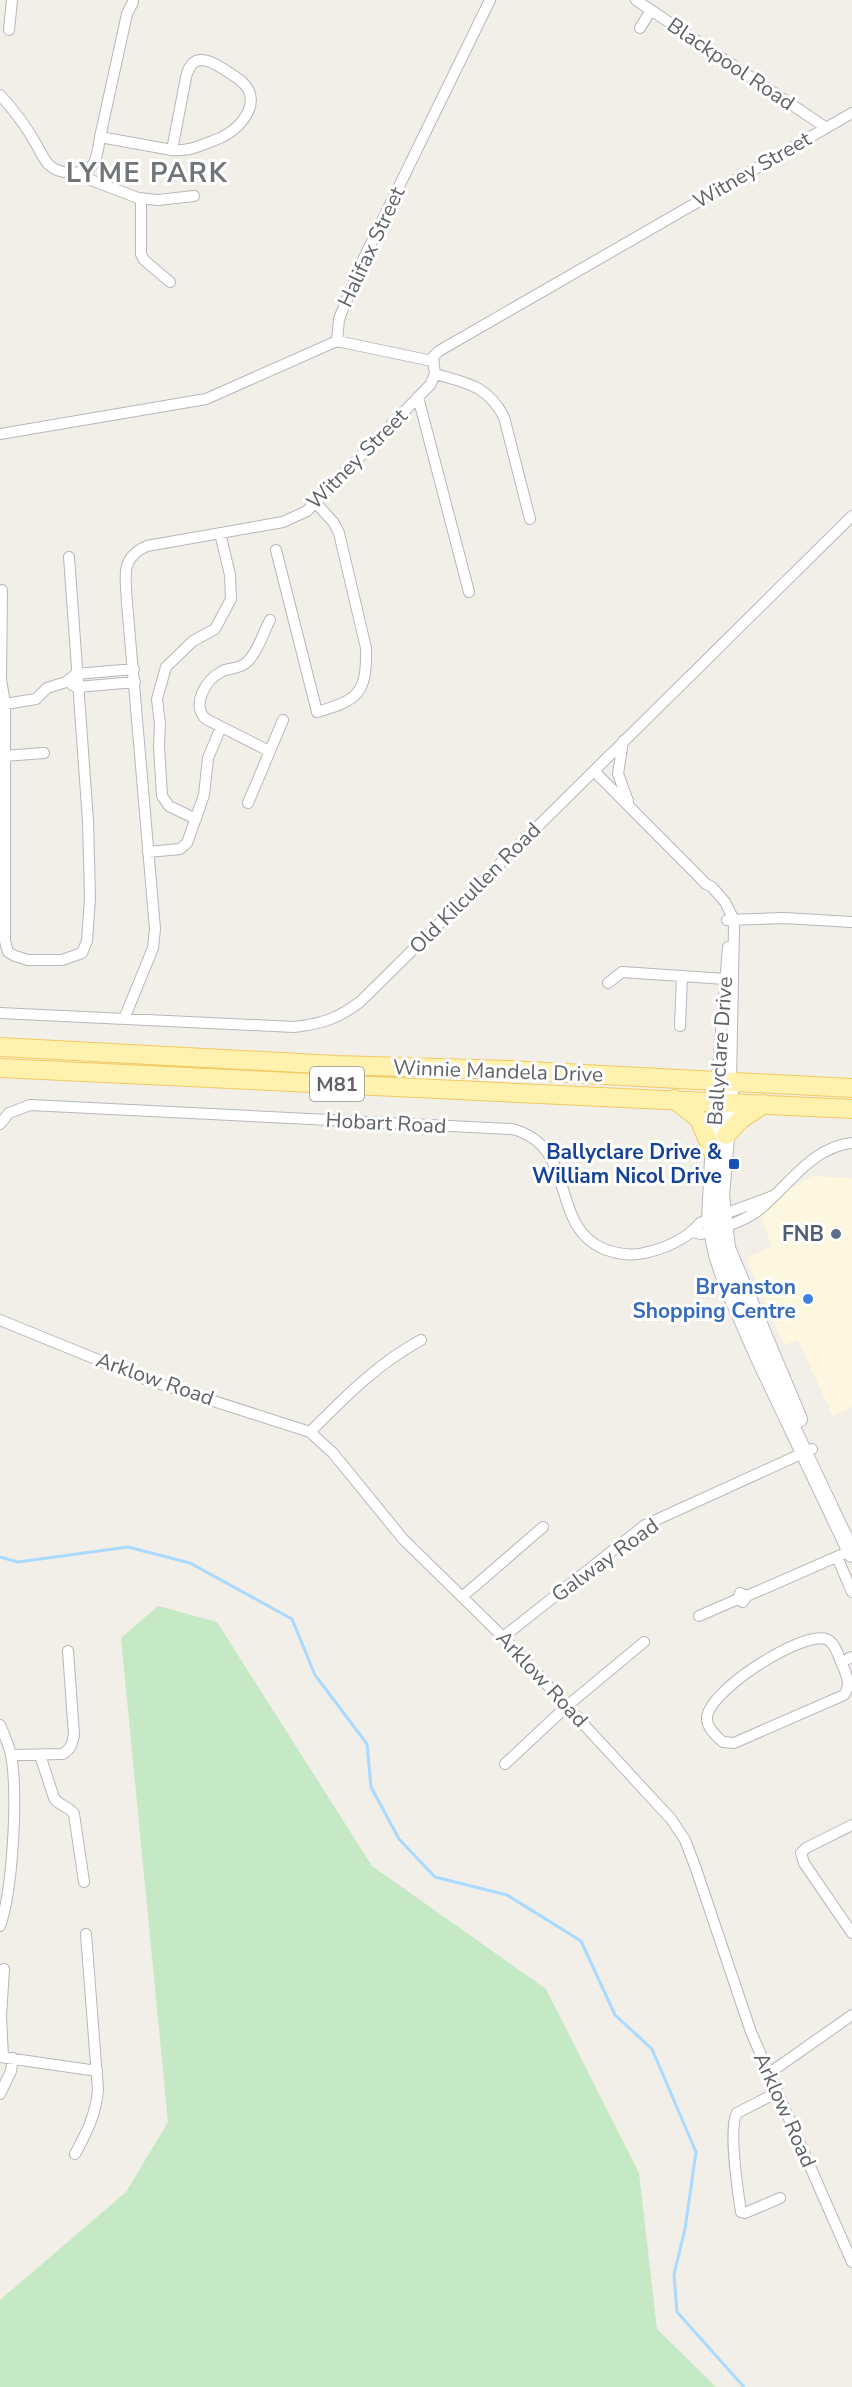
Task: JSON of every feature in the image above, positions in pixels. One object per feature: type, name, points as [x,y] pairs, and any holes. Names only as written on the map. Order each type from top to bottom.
[{"type":"main road","name":"Winnie Mandela Drive","points":[[0,1047],[325,1065],[508,1070],[852,1088]]},
{"type":"main road","name":"Winnie Mandela Drive","points":[[0,1068],[852,1109]]},
{"type":"main road","points":[[674,1099],[699,1119],[713,1152]]},
{"type":"main road","points":[[726,1136],[741,1119],[764,1104]]},
{"type":"street","points":[[9,30],[12,0]]},
{"type":"street","name":"Halifax Street","points":[[337,341],[339,319],[354,279],[490,0]]},
{"type":"street","name":"Blackpool Road","points":[[636,0],[825,127]]},
{"type":"street","points":[[73,173],[86,170],[93,163],[127,14],[133,2]]},
{"type":"street","points":[[640,27],[651,10]]},
{"type":"street","points":[[100,135],[172,150],[193,149],[237,128],[250,106],[251,98],[241,81],[207,60],[198,61],[191,66],[186,76],[172,150]]},
{"type":"street","points":[[0,95],[15,111],[47,162],[59,171],[73,173],[141,199],[158,200],[194,196]]},
{"type":"street","name":"Witney Street","points":[[432,361],[434,355],[440,351],[852,113]]},
{"type":"street","points":[[141,199],[141,254],[144,260],[170,282]]},
{"type":"street","points":[[0,434],[206,399],[337,341],[432,361],[435,374],[476,386],[496,402],[504,417],[530,519]]},
{"type":"street","name":"Witney Street","points":[[124,1019],[155,939],[126,574],[130,556],[147,546],[283,522],[298,516],[315,502],[418,397],[430,384],[435,374]]},
{"type":"street","points":[[418,397],[469,592]]},
{"type":"street","points":[[276,550],[317,711],[347,703],[357,693],[363,678],[366,660],[365,641],[339,533],[334,523],[315,502]]},
{"type":"street","name":"Old Kilcullen Road","points":[[0,1013],[294,1027],[331,1021],[361,1001],[852,516]]},
{"type":"street","points":[[196,819],[169,806],[162,796],[157,699],[166,667],[193,641],[215,629],[231,599],[230,575],[220,533]]},
{"type":"street","points":[[2,590],[2,680],[5,704],[5,941],[8,952],[15,956],[28,960],[62,960],[78,956],[84,951],[87,941],[90,860],[72,684],[76,674],[69,557]]},
{"type":"street","points":[[269,751],[221,728],[201,715],[199,705],[202,692],[207,684],[221,671],[238,668],[247,662],[270,620]]},
{"type":"street","points":[[76,674],[134,669]]},
{"type":"street","points":[[5,704],[36,699],[47,688],[72,684],[135,682]]},
{"type":"street","points":[[248,803],[283,720]]},
{"type":"street","points":[[148,852],[184,847],[204,795],[208,758],[221,728]]},
{"type":"street","points":[[623,741],[618,774],[630,805]]},
{"type":"street","points":[[4,756],[44,753]]},
{"type":"street","name":"Ballyclare Drive","points":[[594,771],[706,884],[730,920],[735,960],[722,1102],[713,1152],[717,1223],[727,1285],[808,1451],[849,1549]]},
{"type":"street","points":[[730,920],[784,918],[852,922]]},
{"type":"street","name":"Ballyclare Drive","points":[[724,1081],[730,920]]},
{"type":"street","points":[[608,983],[621,972],[726,979]]},
{"type":"street","points":[[680,1026],[682,976]]},
{"type":"street","name":"Ballyclare Drive","points":[[717,1223],[726,1136],[722,1102]]},
{"type":"street","name":"Hobart Road","points":[[0,1124],[9,1113],[24,1106],[55,1106],[512,1129],[527,1134],[547,1151],[557,1168],[571,1215],[579,1230],[594,1244],[618,1254],[638,1254],[655,1250],[692,1232],[701,1234],[717,1223],[773,1196],[821,1154],[835,1146],[852,1143]]},
{"type":"street","name":"Arklow Road","points":[[0,1320],[145,1379],[310,1432],[333,1453],[403,1539],[503,1637],[671,1819],[685,1840],[750,2032],[776,2093],[847,2238],[852,2262]]},
{"type":"street","points":[[310,1432],[351,1391],[394,1355],[421,1340]]},
{"type":"street","name":"Galway Road","points":[[503,1637],[645,1525],[808,1451]]},
{"type":"street","points":[[462,1597],[543,1527]]},
{"type":"street","points":[[699,1616],[849,1549],[852,1592]]},
{"type":"street","points":[[827,1639],[832,1642],[841,1662],[849,1688],[844,1695],[734,1743],[723,1742],[708,1725],[709,1713],[728,1689],[762,1663],[782,1652],[811,1640],[827,1639]]},
{"type":"street","points":[[505,1764],[567,1706],[644,1642]]},
{"type":"street","points":[[11,1755],[63,1754],[72,1745],[74,1735],[68,1651]]},
{"type":"street","points":[[841,1662],[852,1657]]},
{"type":"street","points":[[0,1725],[11,1755],[14,1792],[6,1904],[0,1926]]},
{"type":"street","points":[[40,1755],[54,1798],[58,1804],[70,1809],[74,1814],[84,1882]]},
{"type":"street","points":[[852,1825],[806,1848],[801,1853],[804,1863],[852,1933]]},
{"type":"street","points":[[0,1849],[11,1853]]},
{"type":"street","points":[[75,2154],[96,2111],[97,2070],[86,1934]]},
{"type":"street","points":[[0,2094],[11,2071],[5,2057],[2,2016],[4,1969]]},
{"type":"street","points":[[768,2074],[852,2015]]},
{"type":"street","points":[[5,2057],[97,2070]]},
{"type":"street","points":[[776,2093],[737,2113],[734,2118],[733,2134],[741,2212],[745,2213],[780,2198]]},
{"type":"shaded area","name":"Bryanston Shopping Centre","points":[[812,1176],[852,1178],[852,1407],[833,1416],[798,1340],[784,1345],[746,1258],[772,1246],[757,1208]]},
{"type":"green space","points":[[158,1606],[217,1622],[372,1866],[546,1989],[639,2173],[657,2329],[716,2387],[0,2387],[0,2300],[126,2192],[168,2122],[121,1638]]},
{"type":"waterway","points":[[0,1557],[18,1562],[128,1547],[190,1563],[292,1619],[315,1675],[367,1744],[371,1787],[399,1839],[435,1877],[507,1895],[581,1941],[615,2015],[652,2049],[696,2152],[685,2229],[674,2274],[677,2312],[744,2387]]},
{"type":"place","name":"Ballyclare Drive & William Nicol Drive","points":[[734,1164]]},
{"type":"place","name":"FNB","points":[[836,1234]]},
{"type":"place","name":"Bryanston Shopping Centre","points":[[808,1299]]},
{"type":"district","name":"LYME PARK","points":[[147,173]]}]
